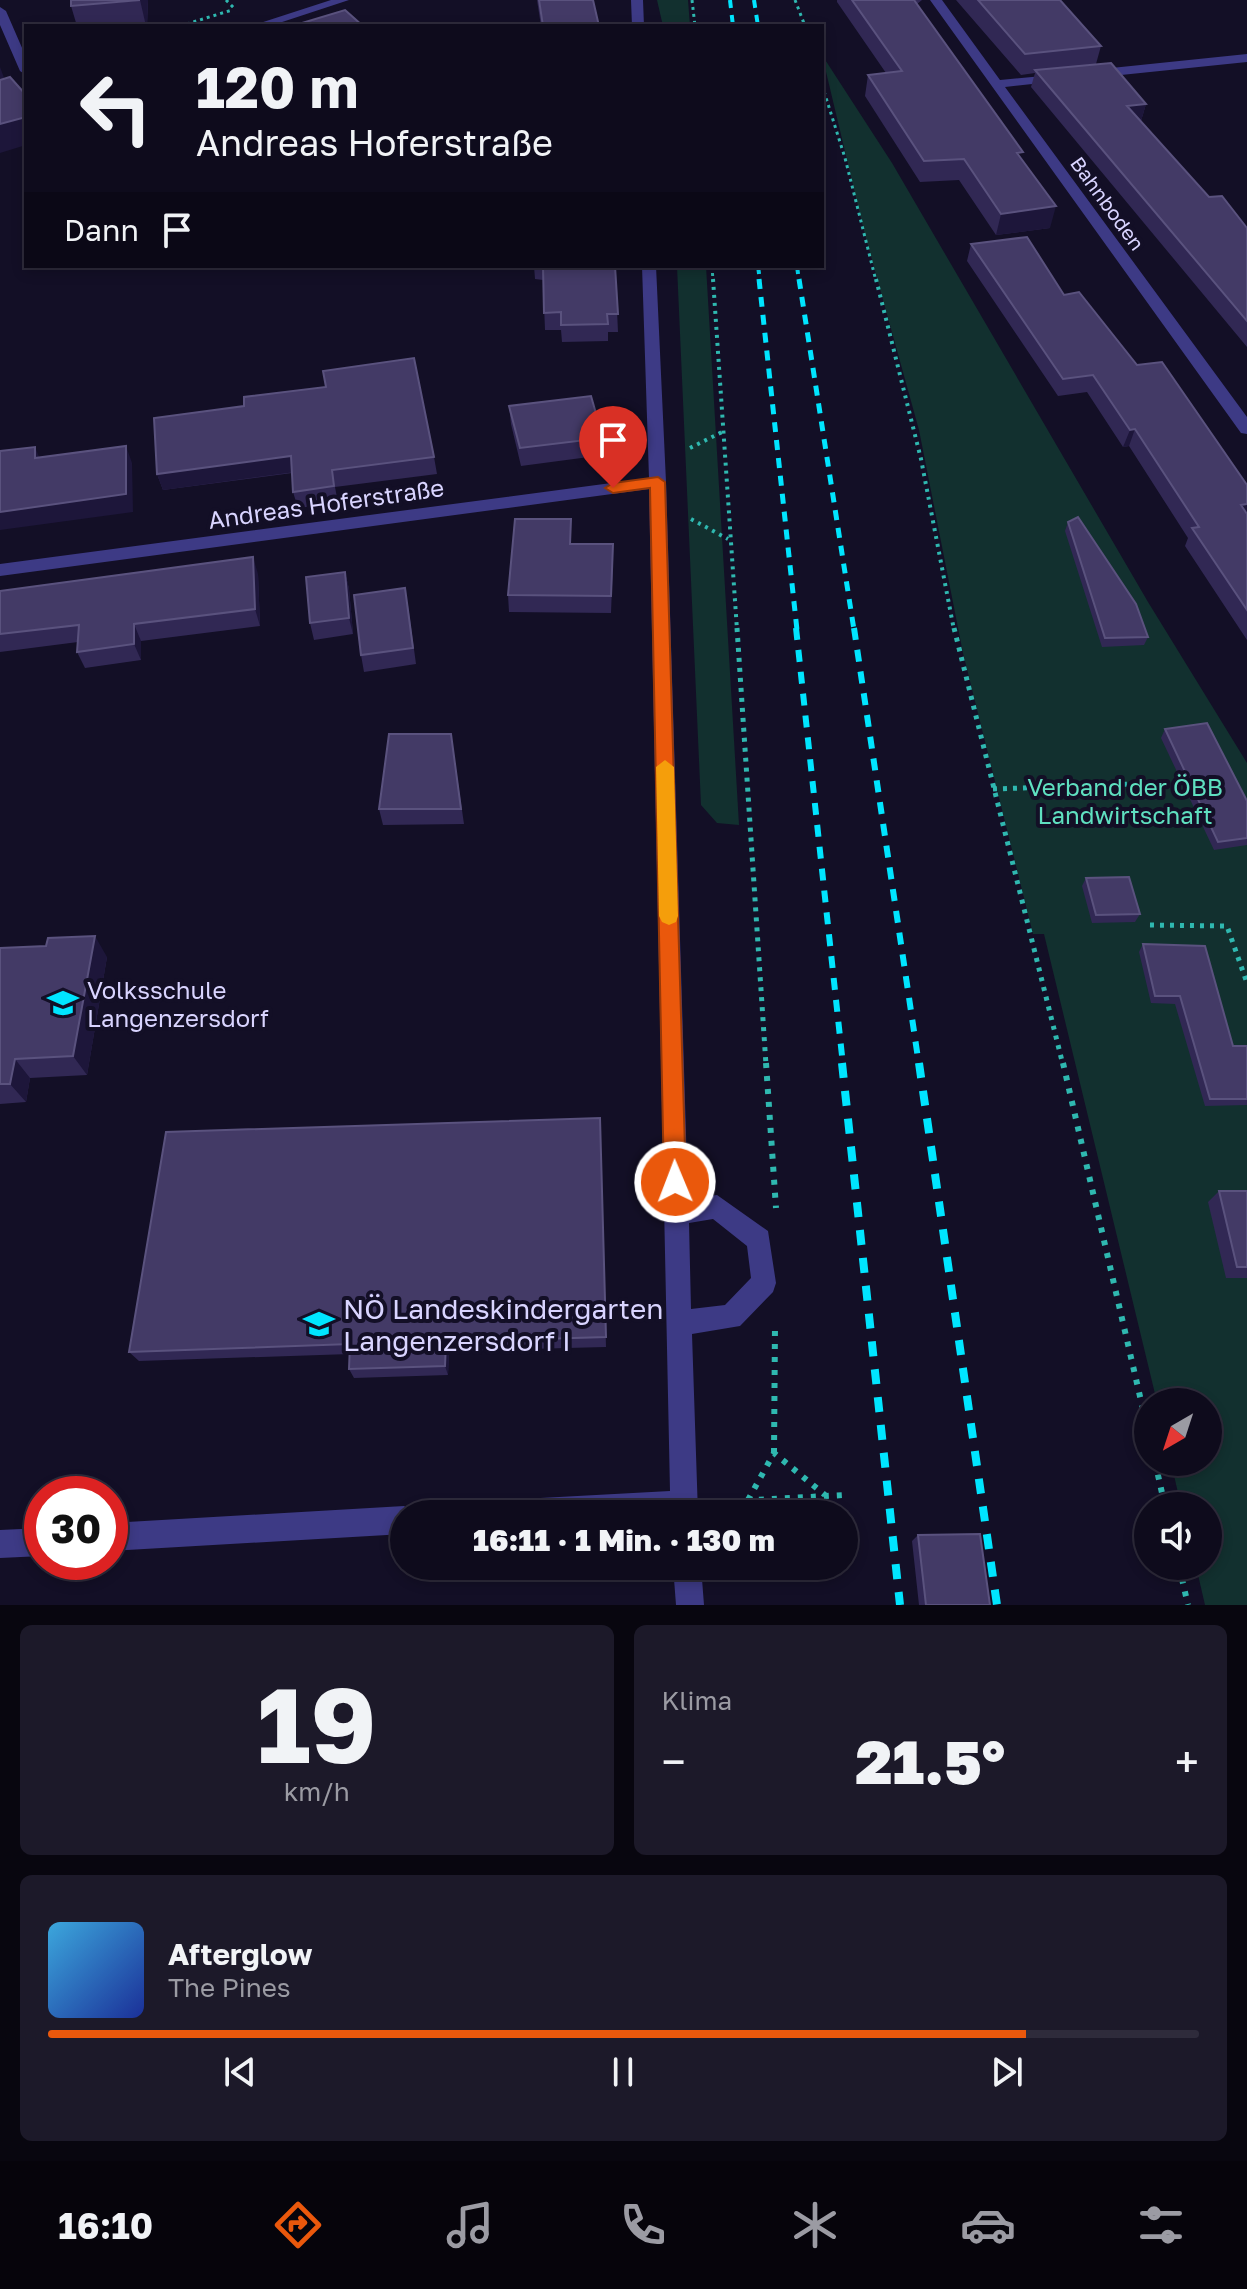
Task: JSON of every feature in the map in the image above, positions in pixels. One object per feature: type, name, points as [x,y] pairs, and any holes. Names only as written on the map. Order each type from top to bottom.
[{"type":"street","points":[[264,24],[343,0]]},
{"type":"street","points":[[637,0],[638,24]]},
{"type":"street","name":"Bahnboden","points":[[936,0],[1247,429]]},
{"type":"street","points":[[0,11],[24,66]]},
{"type":"street","points":[[996,84],[1247,58]]},
{"type":"street","points":[[649,268],[658,482],[683,1500]]},
{"type":"street","name":"Andreas Hoferstraße","points":[[0,570],[658,482]]},
{"type":"street","points":[[676,1213],[717,1207],[759,1240],[764,1283],[731,1317],[678,1323]]},
{"type":"street","points":[[128,1536],[390,1521]]},
{"type":"street","points":[[0,1544],[24,1543]]},
{"type":"street","points":[[688,1580],[690,1605]]},
{"type":"path","points":[[692,0],[695,24]]},
{"type":"path","points":[[795,0],[804,24]]},
{"type":"path","points":[[187,24],[246,6]]},
{"type":"path","points":[[824,91],[845,158],[921,459],[959,654],[1031,939],[1040,963],[1138,1388]]},
{"type":"path","points":[[712,268],[776,1209]]},
{"type":"path","points":[[993,789],[1195,782]]},
{"type":"path","points":[[1150,925],[1227,926],[1247,983]]},
{"type":"path","points":[[748,1500],[774,1453],[775,1316]]},
{"type":"path","points":[[774,1453],[825,1495]]},
{"type":"path","points":[[748,1500],[844,1495]]},
{"type":"path","points":[[1182,1580],[1188,1605]]},
{"type":"green space","points":[[657,0],[688,0],[690,24],[663,24]]},
{"type":"green space","name":"Verband der ÖBB Landwirtschaft","points":[[824,58],[892,163],[1148,602],[1247,763],[1247,1605],[1205,1605],[1199,1580],[1222,1580],[1222,1492],[1178,1492],[1174,1476],[1222,1476],[1222,1388],[1154,1388],[1044,934],[1033,934],[963,653],[919,430],[864,231]]},
{"type":"green space","points":[[677,268],[706,268],[739,825],[717,823],[701,805]]},
{"type":"building","points":[[71,0],[140,0],[71,6]]},
{"type":"building","points":[[539,0],[593,0],[599,24],[543,24]]},
{"type":"building","points":[[852,0],[914,0],[1023,152],[1017,153],[1056,206],[1001,214],[964,159],[924,161],[868,75],[902,71]]},
{"type":"building","points":[[978,0],[1060,0],[1101,46],[1025,54]]},
{"type":"building","points":[[345,10],[361,24],[303,24]]},
{"type":"building","points":[[1111,63],[1146,104],[1127,106],[1209,197],[1222,196],[1247,228],[1247,321],[1035,70]]},
{"type":"building","points":[[10,77],[24,93],[24,118],[0,124],[0,80]]},
{"type":"building","points":[[1027,237],[1064,295],[1079,292],[1137,365],[1162,362],[1247,485],[1247,504],[1241,505],[1247,514],[1247,610],[1192,528],[1199,527],[1135,429],[1130,430],[1093,375],[1063,379],[971,244]]},
{"type":"building","points":[[543,268],[615,268],[618,314],[607,314],[608,324],[561,325],[561,312],[544,313]]},
{"type":"building","points":[[414,358],[434,457],[332,470],[334,486],[293,492],[291,456],[157,474],[154,418],[244,406],[244,397],[326,387],[323,371]]},
{"type":"building","points":[[591,396],[603,438],[520,448],[509,406]]},
{"type":"building","points":[[126,446],[126,494],[0,512],[0,451],[35,447],[35,458]]},
{"type":"building","points":[[1078,517],[1136,604],[1148,637],[1105,638],[1068,522]]},
{"type":"building","points":[[515,519],[571,519],[570,544],[613,544],[611,596],[508,595]]},
{"type":"building","points":[[253,557],[255,609],[134,624],[134,644],[77,652],[79,625],[0,634],[0,591]]},
{"type":"building","points":[[345,572],[349,618],[310,623],[306,577]]},
{"type":"building","points":[[405,588],[413,648],[361,655],[354,595]]},
{"type":"building","points":[[1207,723],[1247,801],[1247,838],[1218,842],[1165,729]]},
{"type":"building","points":[[389,734],[451,734],[461,809],[379,809]]},
{"type":"building","points":[[1129,877],[1140,914],[1096,915],[1086,878]]},
{"type":"building","points":[[95,936],[73,1056],[15,1059],[10,1084],[0,1084],[0,948],[46,946],[48,938]]},
{"type":"building","points":[[1143,944],[1205,946],[1233,1046],[1247,1046],[1247,1099],[1210,1099],[1180,996],[1155,996]]},
{"type":"building","points":[[600,1118],[606,1337],[446,1342],[445,1366],[349,1369],[350,1344],[129,1352],[166,1132]]},
{"type":"building","points":[[1219,1191],[1247,1191],[1247,1267],[1237,1267]]},
{"type":"building","points":[[980,1534],[990,1605],[926,1605],[918,1535]]},
{"type":"railway","points":[[730,0],[733,24]]},
{"type":"railway","points":[[754,0],[758,24]]},
{"type":"railway","points":[[758,268],[760,281]]},
{"type":"railway","points":[[797,268],[799,281]]},
{"type":"railway","points":[[759,279],[797,630]]},
{"type":"railway","points":[[799,279],[854,630]]},
{"type":"railway","points":[[796,628],[843,1065]]},
{"type":"railway","points":[[854,628],[919,1065]]},
{"type":"railway","points":[[842,1063],[900,1605]]},
{"type":"railway","points":[[919,1063],[997,1605]]},
{"type":"slow traffic","points":[[665,767],[669,916]]},
{"type":"place","name":"Volksschule Langenzersdorf","points":[[63,1003]]},
{"type":"place","name":"NÖ Landeskindergarten Langenzersdorf I","points":[[319,1324]]},
{"type":"route","points":[[613,488],[658,482],[675,1182]]}]
